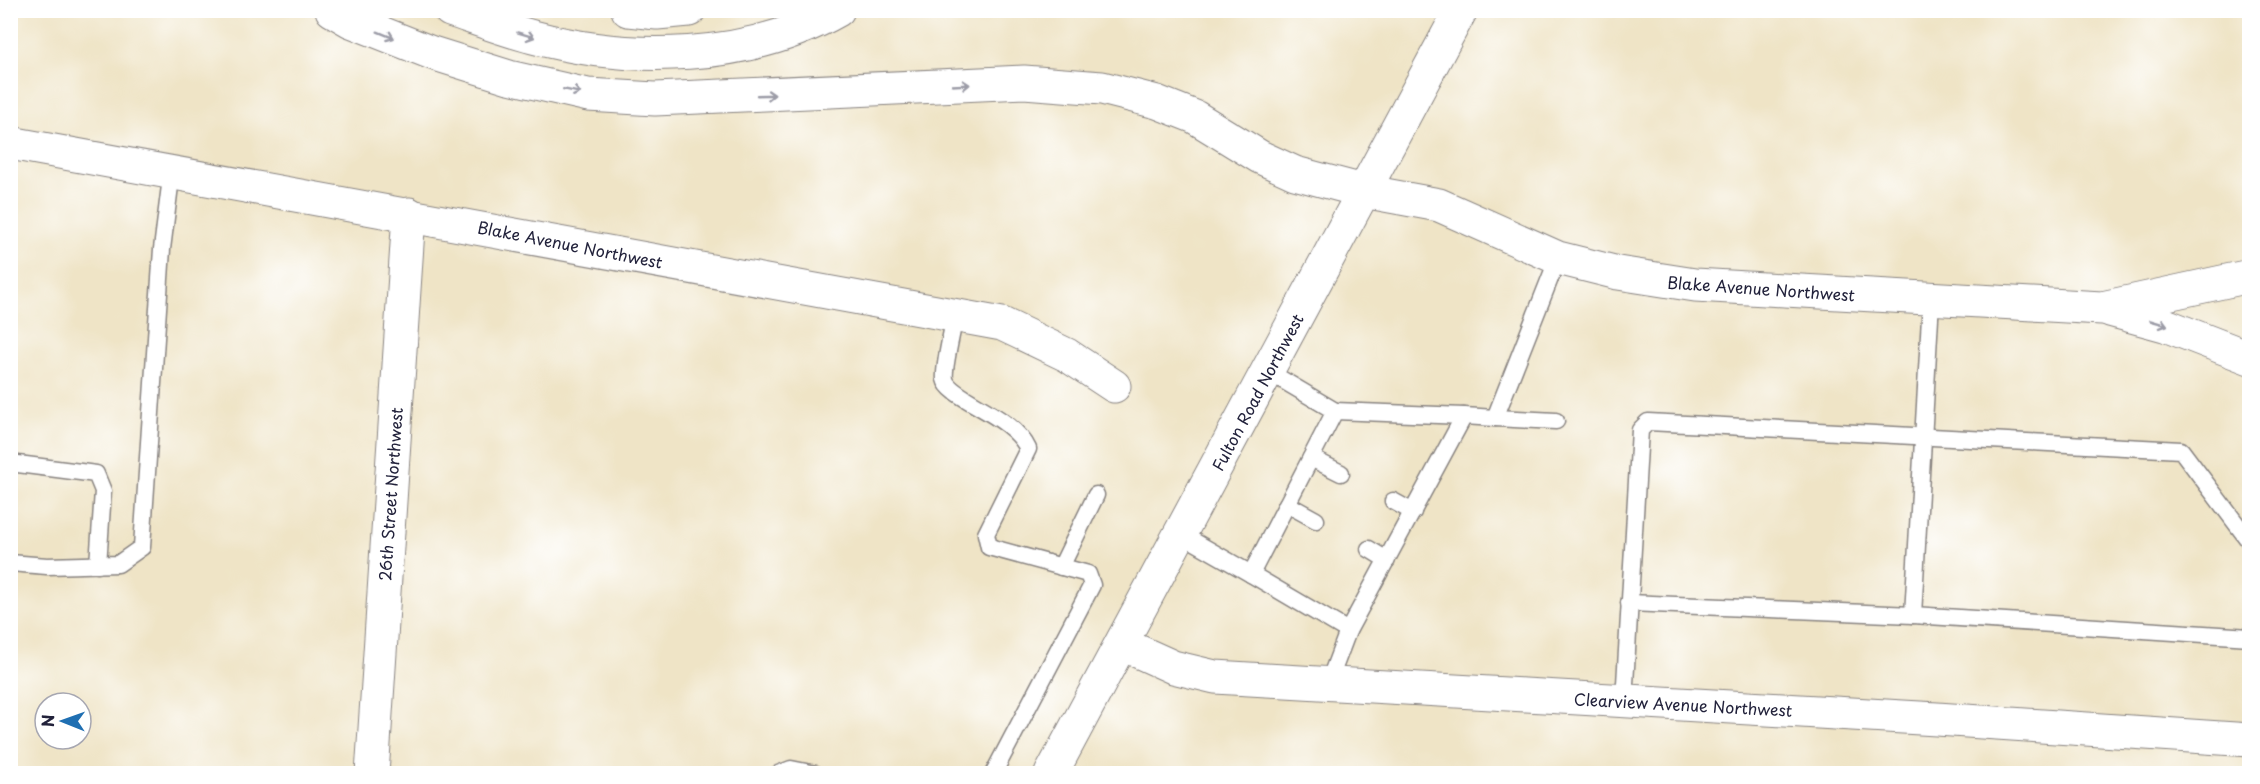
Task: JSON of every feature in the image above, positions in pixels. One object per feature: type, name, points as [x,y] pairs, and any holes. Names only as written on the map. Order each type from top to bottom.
[{"type":"main road","name":"Blake Avenue Northwest","points":[[332,10],[351,21],[432,53],[508,77],[588,95],[654,99],[1024,82],[1102,88],[1157,102],[1195,117],[1260,157],[1295,173],[1363,190],[1439,205],[1557,258],[1617,273],[1695,285],[2102,308],[2165,325],[2250,358]]},
{"type":"main road","points":[[450,10],[533,38],[599,50],[649,52],[745,45],[790,32],[838,10]]},
{"type":"main road","points":[[627,10],[657,13],[689,10]]},
{"type":"main road","name":"Fulton Road Northwest","points":[[1052,774],[1461,10]]},
{"type":"main road","name":"Blake Avenue Northwest","points":[[10,142],[1002,324],[1067,355],[1114,386]]},
{"type":"main road","name":"26th Street Northwest","points":[[372,774],[409,214]]},
{"type":"main road","name":"Blake Avenue Northwest","points":[[2102,308],[2234,282],[2250,276]]},
{"type":"main road","name":"Clearview Avenue Northwest","points":[[1122,644],[1173,667],[1215,678],[2250,740]]},
{"type":"lane","points":[[10,563],[47,566],[118,564],[142,547],[162,249],[172,170]]},
{"type":"lane","points":[[1495,418],[1557,258]]},
{"type":"lane","points":[[1913,615],[1930,300]]},
{"type":"lane","points":[[955,315],[945,379],[951,390],[996,415],[1021,434],[1028,449],[986,534],[989,547],[1088,574],[1092,585],[993,774]]},
{"type":"lane","points":[[1269,372],[1335,411],[1556,421]]},
{"type":"lane","points":[[1251,574],[1335,411]]},
{"type":"lane","points":[[1328,684],[1348,631],[1464,416]]},
{"type":"lane","points":[[1624,701],[1640,430],[1648,422],[2181,450],[2250,542]]},
{"type":"lane","points":[[1311,458],[1341,473]]},
{"type":"lane","points":[[10,463],[96,474],[103,491],[98,565]]},
{"type":"lane","points":[[1061,567],[1096,495]]},
{"type":"lane","points":[[1393,501],[1413,512]]},
{"type":"lane","points":[[1287,504],[1316,520]]},
{"type":"lane","points":[[1181,534],[1348,631]]},
{"type":"lane","points":[[1369,549],[1387,560]]},
{"type":"lane","points":[[1629,603],[1913,615],[2250,636]]},
{"type":"lane","points":[[778,774],[791,769],[816,774]]}]
